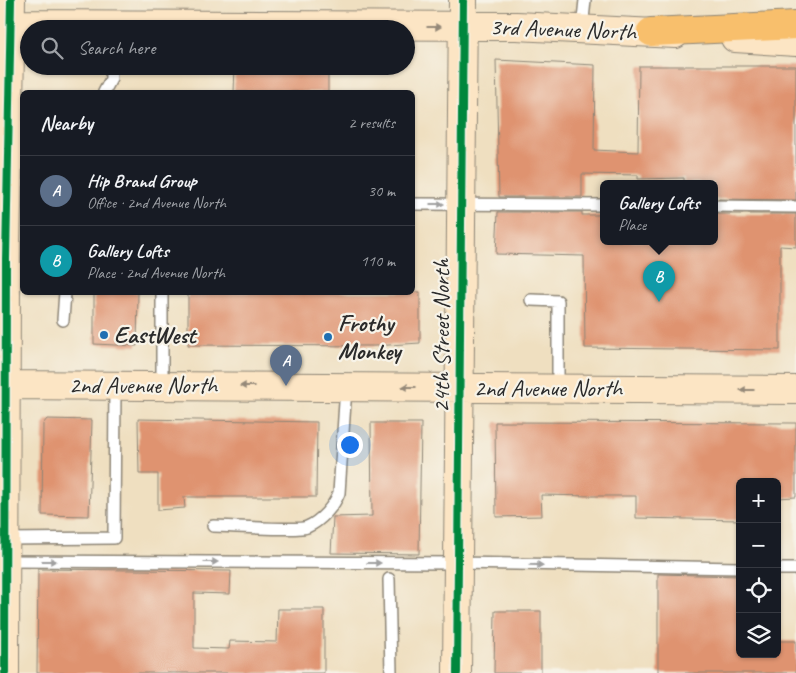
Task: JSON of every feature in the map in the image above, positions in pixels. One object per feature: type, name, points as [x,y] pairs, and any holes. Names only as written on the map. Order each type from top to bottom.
[{"type":"highway","points":[[651,32],[796,26]]},
{"type":"main road","name":"24th Street North","points":[[457,673],[458,388],[463,0]]},
{"type":"main road","name":"3rd Avenue North","points":[[8,16],[44,20]]},
{"type":"main road","points":[[5,673],[4,385],[15,192],[8,16]]},
{"type":"main road","name":"3rd Avenue North","points":[[415,27],[582,29],[796,42]]},
{"type":"main road","name":"2nd Avenue North","points":[[4,385],[796,390]]},
{"type":"lane","points":[[582,29],[585,0]]},
{"type":"lane","points":[[105,90],[112,79],[112,75]]},
{"type":"lane","points":[[415,204],[600,205]]},
{"type":"lane","points":[[718,206],[796,207]]},
{"type":"lane","points":[[63,320],[65,295]]},
{"type":"lane","points":[[162,295],[162,385]]},
{"type":"lane","points":[[531,300],[558,301],[558,388]]},
{"type":"lane","points":[[4,554],[114,538],[115,385]]},
{"type":"lane","points":[[213,526],[306,528],[324,515],[336,502],[339,493],[346,387]]},
{"type":"lane","points":[[4,554],[457,563],[622,570],[736,568]]},
{"type":"lane","points":[[781,569],[796,569]]},
{"type":"lane","points":[[389,579],[391,673]]},
{"type":"building","points":[[496,60],[595,65],[594,150],[638,152],[639,66],[796,66],[796,200],[718,199],[718,180],[684,180],[684,178],[638,179],[638,175],[582,174],[582,197],[499,197]]},
{"type":"building","points":[[235,75],[328,75],[328,90],[234,90]]},
{"type":"building","points":[[498,212],[582,212],[582,215],[600,215],[600,245],[718,245],[718,214],[796,214],[796,247],[780,246],[780,350],[585,348],[584,256],[496,254]]},
{"type":"building","points":[[415,292],[420,292],[420,343],[374,346],[188,345],[188,295],[415,295]]},
{"type":"building","points":[[94,295],[138,295],[137,346],[94,344]]},
{"type":"building","points":[[47,419],[92,420],[89,516],[42,515],[43,424]]},
{"type":"building","points":[[138,419],[317,422],[316,497],[184,497],[185,508],[158,510],[158,474],[139,474]]},
{"type":"building","points":[[495,422],[796,423],[796,497],[781,498],[781,478],[736,478],[736,520],[636,518],[636,496],[541,495],[542,516],[496,517]]},
{"type":"building","points":[[371,423],[421,423],[419,554],[331,553],[333,517],[372,516]]},
{"type":"building","points":[[38,569],[231,571],[230,594],[194,593],[194,648],[229,649],[230,641],[277,642],[278,609],[324,609],[324,673],[37,673]]},
{"type":"building","points":[[658,574],[736,576],[736,658],[781,658],[781,641],[796,641],[796,673],[658,673]]},
{"type":"building","points":[[495,611],[541,611],[541,673],[494,673]]},
{"type":"cycle path","points":[[5,673],[6,259],[11,0]]},
{"type":"cycle path","points":[[457,673],[463,0]]},
{"type":"place","name":"Gallery Lofts","points":[[659,302]]},
{"type":"place","name":"EastWest","points":[[104,335]]},
{"type":"place","name":"Frothy Monkey","points":[[328,337]]},
{"type":"place","name":"Hip Brand Group","points":[[286,386]]}]
